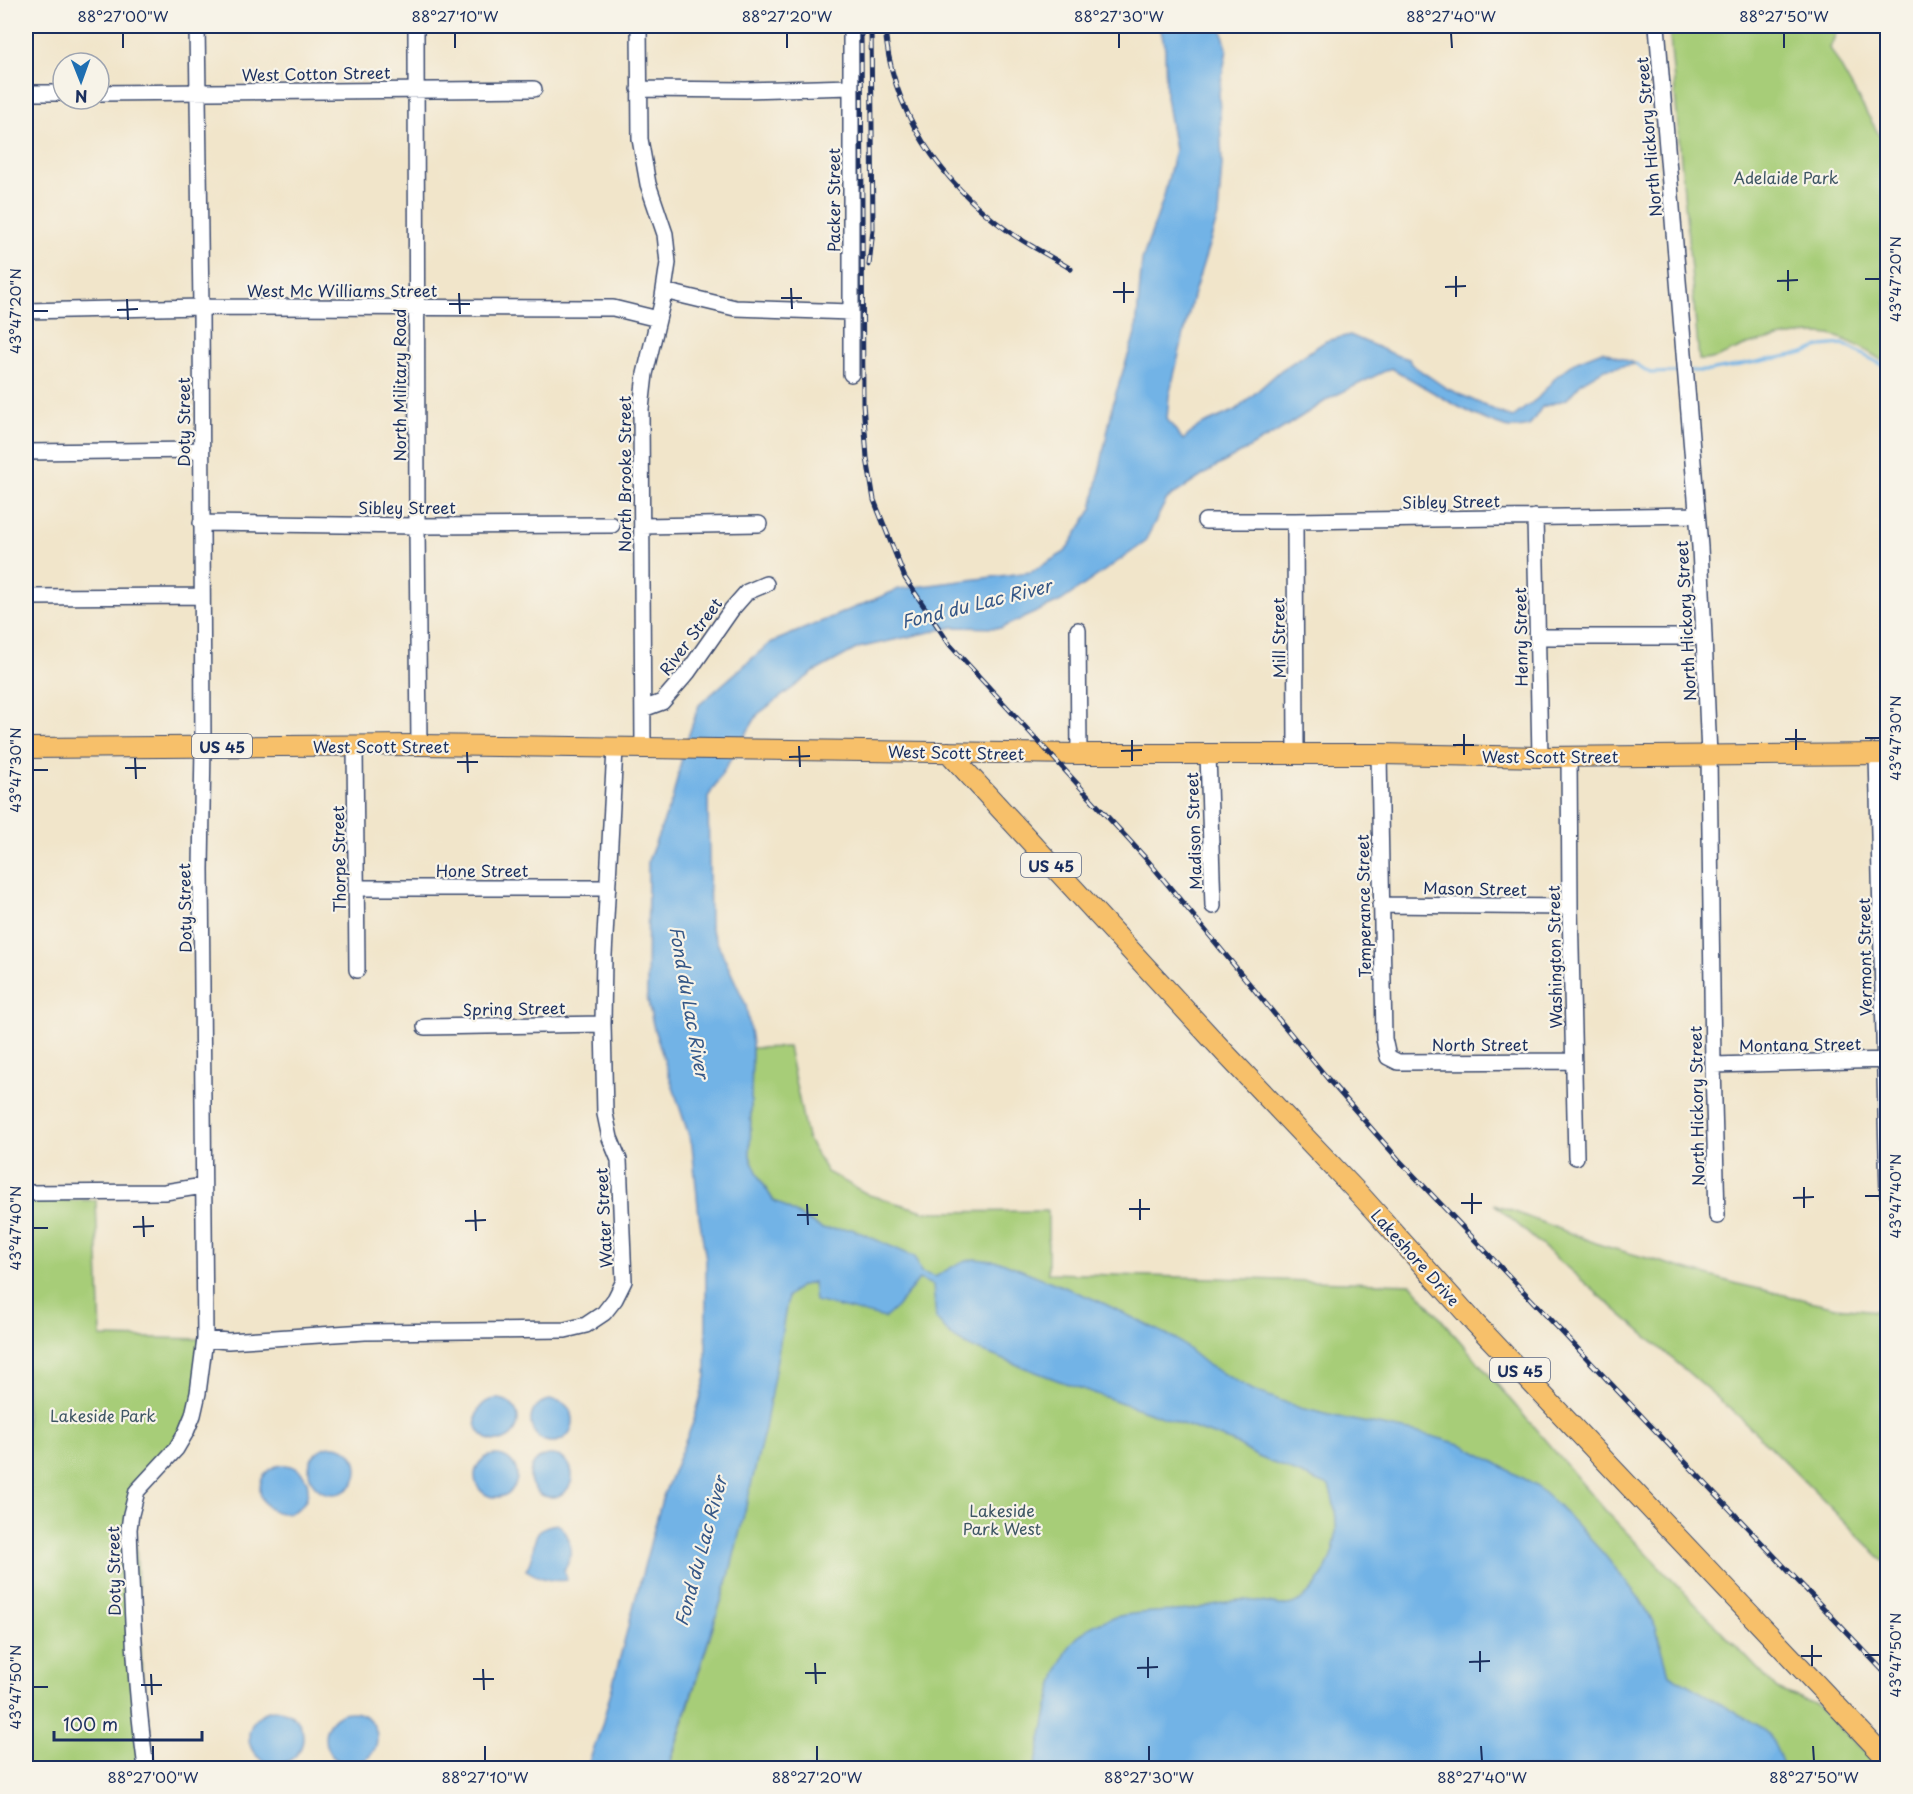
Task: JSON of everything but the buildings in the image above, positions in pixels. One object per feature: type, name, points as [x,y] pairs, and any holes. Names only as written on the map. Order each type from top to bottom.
[{"type":"main road","name":"West Scott Street","points":[[26,748],[419,746],[1540,757],[1882,754]]},
{"type":"main road","name":"Lakeshore Drive","points":[[948,752],[1225,1053],[1362,1197],[1482,1331],[1887,1760]]},
{"type":"street","name":"Doty Street","points":[[146,1768],[132,1620],[129,1529],[131,1514],[137,1491],[176,1449],[186,1432],[198,1393],[205,1339],[201,869],[203,746],[201,307],[197,26]]},
{"type":"street","name":"North Military Road","points":[[416,26],[419,746]]},
{"type":"street","name":"North Brooke Street","points":[[639,26],[640,139],[648,183],[667,247],[668,270],[642,389],[640,448],[643,749]]},
{"type":"street","name":"Packer Street","points":[[850,26],[851,374]]},
{"type":"street","name":"North Hickory Street","points":[[1657,26],[1697,514],[1704,637],[1709,756],[1717,1216]]},
{"type":"street","points":[[639,89],[746,90],[851,87]]},
{"type":"street","name":"West Cotton Street","points":[[111,93],[534,89]]},
{"type":"street","points":[[26,93],[51,93]]},
{"type":"street","points":[[664,291],[739,308],[850,312]]},
{"type":"street","name":"West Mc Williams Street","points":[[26,311],[201,307],[613,308],[658,319]]},
{"type":"street","points":[[26,452],[201,450]]},
{"type":"street","name":"Sibley Street","points":[[1205,521],[1697,514]]},
{"type":"street","name":"Henry Street","points":[[1535,517],[1540,757]]},
{"type":"street","name":"Mill Street","points":[[1295,521],[1296,755]]},
{"type":"street","name":"Sibley Street","points":[[201,523],[417,526],[612,525]]},
{"type":"street","points":[[642,526],[759,524]]},
{"type":"street","name":"River Street","points":[[643,709],[662,702],[688,672],[732,609],[747,592],[766,584]]},
{"type":"street","points":[[26,597],[201,596]]},
{"type":"street","points":[[1078,630],[1079,754]]},
{"type":"street","points":[[1538,637],[1704,637]]},
{"type":"street","name":"Thorpe Street","points":[[355,746],[357,970]]},
{"type":"street","name":"Water Street","points":[[205,1339],[228,1341],[365,1332],[562,1330],[586,1325],[604,1313],[617,1297],[624,1281],[619,1160],[610,1138],[605,1114],[603,1024],[615,749]]},
{"type":"street","name":"Madison Street","points":[[1208,754],[1213,906]]},
{"type":"street","name":"Temperance Street","points":[[1379,754],[1383,1039],[1388,1057]]},
{"type":"street","name":"Vermont Street","points":[[1882,754],[1887,1194]]},
{"type":"street","name":"Washington Street","points":[[1569,756],[1576,1157]]},
{"type":"street","name":"Hone Street","points":[[357,888],[608,888]]},
{"type":"street","name":"Mason Street","points":[[1380,905],[1570,907]]},
{"type":"street","name":"Spring Street","points":[[425,1027],[603,1024]]},
{"type":"street","name":"North Street","points":[[1388,1057],[1398,1062],[1574,1061]]},
{"type":"street","name":"Montana Street","points":[[1713,1065],[1886,1060]]},
{"type":"street","points":[[26,1192],[165,1192],[203,1186]]},
{"type":"green space","name":"Adelaide Park","points":[[1669,26],[1839,26],[1830,48],[1887,149],[1887,364],[1853,343],[1821,334],[1766,340],[1718,357],[1699,360]]},
{"type":"green space","name":"Lakeside Park West","points":[[788,1047],[807,1138],[827,1172],[869,1195],[927,1212],[1048,1211],[1048,1273],[1411,1284],[1605,1510],[1777,1689],[1814,1704],[1882,1768],[669,1768],[729,1576],[773,1200],[750,1156],[752,1048]]},
{"type":"green space","name":"Lakeside Park","points":[[96,1200],[101,1337],[205,1339],[193,1415],[134,1502],[146,1768],[26,1768],[26,1201]]},
{"type":"green space","points":[[1494,1204],[1601,1245],[1738,1284],[1836,1307],[1887,1312],[1887,1564],[1743,1420]]},
{"type":"water","name":"Fond du Lac River","points":[[1160,26],[1221,26],[1227,50],[1219,92],[1222,164],[1218,216],[1193,296],[1169,396],[1167,419],[1183,440],[1199,426],[1236,410],[1281,370],[1326,341],[1350,335],[1409,359],[1411,364],[1446,388],[1512,418],[1538,398],[1557,376],[1577,361],[1602,351],[1636,364],[1604,369],[1582,382],[1567,399],[1542,407],[1529,426],[1520,428],[1505,427],[1476,416],[1391,368],[1330,398],[1167,499],[1144,543],[1061,601],[1001,628],[953,627],[858,648],[814,672],[758,714],[708,797],[710,927],[746,1005],[752,1043],[750,1156],[773,1200],[822,1229],[852,1229],[915,1257],[921,1272],[935,1277],[959,1263],[975,1259],[1002,1262],[1101,1302],[1176,1339],[1209,1366],[1253,1390],[1300,1408],[1424,1434],[1463,1445],[1536,1486],[1561,1508],[1603,1553],[1639,1598],[1656,1627],[1669,1674],[1763,1728],[1773,1741],[1784,1768],[1033,1768],[1060,1666],[1073,1642],[1085,1631],[1098,1623],[1127,1615],[1188,1610],[1241,1600],[1281,1605],[1300,1601],[1324,1573],[1333,1550],[1336,1525],[1333,1499],[1329,1486],[1256,1456],[1233,1442],[968,1346],[952,1337],[936,1319],[933,1285],[919,1279],[897,1307],[885,1318],[815,1301],[813,1282],[800,1286],[788,1296],[765,1428],[729,1576],[668,1768],[587,1768],[602,1725],[662,1499],[694,1420],[706,1377],[706,1259],[692,1145],[654,1029],[647,997],[648,861],[672,800],[684,749],[699,705],[770,643],[899,589],[1031,572],[1065,552],[1092,509],[1114,399],[1136,331],[1142,260],[1163,200],[1175,150],[1166,97],[1165,48]]},
{"type":"water","points":[[497,1399],[505,1400],[512,1405],[517,1412],[517,1428],[512,1435],[505,1440],[497,1441],[489,1440],[482,1435],[477,1428],[476,1420],[477,1412],[482,1405],[489,1400]]},
{"type":"water","points":[[552,1400],[560,1401],[567,1406],[572,1413],[572,1429],[567,1436],[560,1441],[552,1442],[544,1441],[537,1436],[532,1429],[531,1421],[532,1413],[537,1406],[544,1401]]},
{"type":"water","points":[[328,1446],[338,1446],[350,1453],[357,1465],[357,1475],[350,1487],[338,1494],[328,1494],[313,1483],[309,1475],[309,1465],[320,1450]]},
{"type":"water","points":[[496,1455],[504,1456],[511,1461],[516,1468],[516,1484],[511,1491],[504,1496],[496,1497],[488,1496],[481,1491],[476,1484],[475,1476],[476,1468],[481,1461],[488,1456]]},
{"type":"water","points":[[551,1455],[566,1461],[572,1476],[566,1491],[551,1497],[536,1491],[530,1476],[536,1461]]},
{"type":"water","points":[[284,1465],[301,1472],[308,1489],[301,1506],[284,1513],[267,1506],[260,1489],[267,1472]]},
{"type":"water","points":[[558,1524],[563,1528],[570,1546],[569,1559],[564,1570],[567,1580],[546,1579],[526,1570],[537,1534],[541,1529]]},
{"type":"water","points":[[271,1710],[281,1710],[291,1714],[299,1722],[303,1737],[299,1752],[291,1760],[281,1764],[271,1764],[261,1760],[253,1752],[249,1742],[249,1732],[253,1722],[261,1714]]},
{"type":"water","points":[[346,1712],[356,1712],[365,1716],[373,1724],[377,1738],[373,1752],[365,1760],[356,1764],[346,1764],[337,1760],[329,1752],[325,1743],[325,1733],[329,1724],[337,1716]]},
{"type":"waterway","points":[[1691,371],[1709,371],[1804,353],[1822,346],[1843,344],[1888,368]]},
{"type":"waterway","points":[[1636,364],[1650,373],[1682,372]]},
{"type":"railway","points":[[861,26],[863,403],[867,458],[874,500],[905,578],[950,645],[1149,862],[1328,1079],[1399,1160],[1888,1676]]},
{"type":"railway","points":[[869,265],[873,230],[871,26]]},
{"type":"railway","points":[[885,26],[889,57],[908,115],[923,142],[941,167],[961,191],[1008,231],[1071,269]]}]
